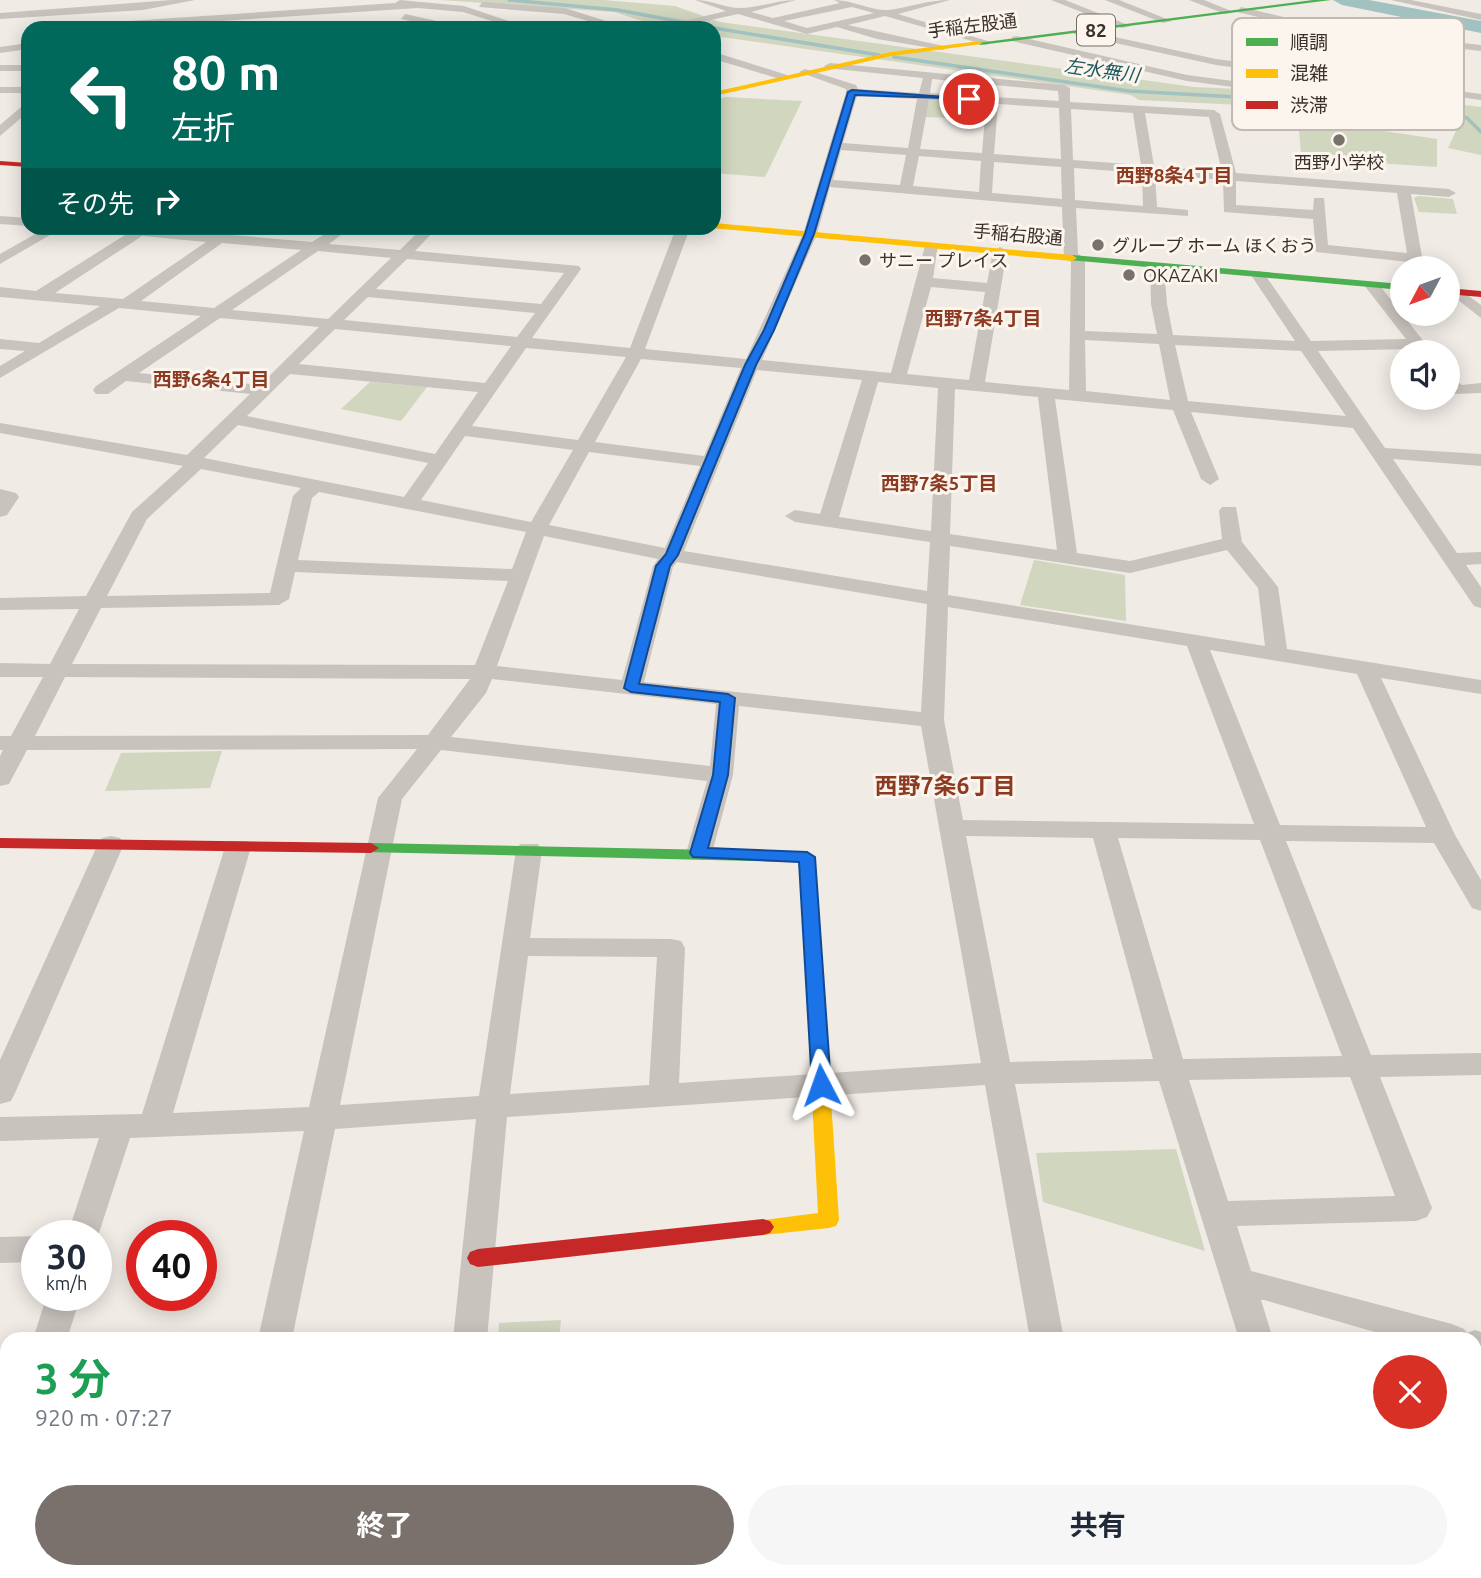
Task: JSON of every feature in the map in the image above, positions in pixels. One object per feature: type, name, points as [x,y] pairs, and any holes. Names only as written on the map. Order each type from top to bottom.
[{"type":"street","points":[[118,21],[139,0]]},
{"type":"street","points":[[0,16],[131,9],[190,0]]},
{"type":"street","points":[[361,0],[464,9],[502,21]]},
{"type":"street","points":[[701,0],[807,32],[945,0]]},
{"type":"street","points":[[692,21],[791,0]]},
{"type":"street","points":[[839,0],[986,43]]},
{"type":"street","points":[[910,0],[926,4]]},
{"type":"street","points":[[1056,0],[1126,26]]},
{"type":"street","points":[[1110,0],[1167,21]]},
{"type":"street","points":[[1194,0],[1240,7],[1281,18]]},
{"type":"street","name":"82","points":[[1322,1],[1328,0]]},
{"type":"street","points":[[1396,0],[1481,17]]},
{"type":"street","name":"手稲左股通","points":[[721,92],[885,55],[1167,21],[1240,7],[1322,1]]},
{"type":"street","points":[[189,20],[264,3]]},
{"type":"street","points":[[772,21],[852,4]]},
{"type":"street","points":[[399,16],[417,5]]},
{"type":"street","points":[[258,21],[417,5]]},
{"type":"street","points":[[464,9],[485,5],[565,11],[599,21]]},
{"type":"street","points":[[54,21],[63,11]]},
{"type":"street","points":[[1461,14],[1481,11]]},
{"type":"street","points":[[178,21],[399,16],[423,21]]},
{"type":"street","points":[[837,25],[877,36],[943,47]]},
{"type":"street","points":[[1078,32],[1232,62]]},
{"type":"street","points":[[1016,39],[1187,78],[1232,85]]},
{"type":"street","points":[[0,50],[21,47]]},
{"type":"street","points":[[721,57],[783,78]]},
{"type":"street","points":[[721,65],[736,62]]},
{"type":"street","points":[[830,66],[1063,88],[1074,258],[1077,396]]},
{"type":"street","points":[[0,68],[21,68]]},
{"type":"street","points":[[631,688],[663,566],[672,555],[751,365],[810,234],[852,92],[852,87],[805,72]]},
{"type":"street","points":[[906,190],[927,76]]},
{"type":"street","points":[[0,90],[21,90]]},
{"type":"street","points":[[852,92],[1214,114],[1230,176],[1229,209],[1320,215]]},
{"type":"street","points":[[985,195],[992,101]]},
{"type":"street","points":[[1138,109],[1148,170],[1150,209]]},
{"type":"street","points":[[3,128],[21,111]]},
{"type":"street","points":[[836,146],[1449,193]]},
{"type":"street","points":[[0,163],[21,164]]},
{"type":"street","points":[[826,183],[1183,213]]},
{"type":"street","points":[[1317,183],[1321,250],[1390,259]]},
{"type":"street","points":[[1403,189],[1415,256]]},
{"type":"street","points":[[0,220],[21,222]]},
{"type":"street","name":"手稲右股通","points":[[721,227],[1390,286]]},
{"type":"street","points":[[0,260],[43,235]]},
{"type":"street","points":[[39,296],[134,235]]},
{"type":"street","points":[[194,235],[573,270],[519,343],[409,504]]},
{"type":"street","points":[[0,373],[120,304],[225,235]]},
{"type":"street","points":[[102,390],[332,235]]},
{"type":"street","points":[[191,461],[422,235]]},
{"type":"street","points":[[277,1332],[390,798],[478,688],[537,529],[635,355],[680,235]]},
{"type":"street","points":[[898,378],[925,282],[931,245]]},
{"type":"street","points":[[976,387],[991,288],[1000,251]]},
{"type":"street","points":[[1157,267],[1180,406],[1210,479]]},
{"type":"street","points":[[1258,275],[1481,602]]},
{"type":"street","points":[[925,282],[991,288]]},
{"type":"street","points":[[1372,285],[1415,340]]},
{"type":"street","points":[[0,292],[1359,423]]},
{"type":"street","points":[[363,292],[545,309]]},
{"type":"street","points":[[1460,293],[1481,295]]},
{"type":"street","points":[[1460,298],[1481,313]]},
{"type":"street","points":[[1076,335],[1390,347]]},
{"type":"street","points":[[0,344],[42,348]]},
{"type":"street","points":[[285,368],[488,388]]},
{"type":"street","points":[[828,520],[872,375]]},
{"type":"street","points":[[123,376],[262,390]]},
{"type":"street","points":[[947,383],[932,720],[1046,1332]]},
{"type":"street","points":[[1460,390],[1481,388]]},
{"type":"street","points":[[1046,393],[1068,558]]},
{"type":"street","points":[[233,419],[439,460]]},
{"type":"street","points":[[0,428],[191,461],[672,555],[1481,687]]},
{"type":"street","points":[[460,430],[710,462]]},
{"type":"street","points":[[1380,453],[1481,460]]},
{"type":"street","points":[[0,779],[10,743],[58,670],[139,516],[193,467],[191,461]]},
{"type":"street","points":[[0,604],[279,599],[303,496],[314,486]]},
{"type":"street","points":[[0,495],[9,497],[0,511]]},
{"type":"street","points":[[1228,511],[1232,543],[1268,587],[1277,655]]},
{"type":"street","points":[[795,516],[1130,567],[1232,543]]},
{"type":"street","points":[[1451,559],[1481,558]]},
{"type":"street","points":[[287,566],[519,575]]},
{"type":"street","points":[[1196,642],[1416,1208],[1217,1214]]},
{"type":"street","points":[[1366,669],[1442,835],[1481,902]]},
{"type":"street","points":[[0,670],[486,672],[932,720]]},
{"type":"street","points":[[699,853],[720,775],[728,698]]},
{"type":"street","points":[[10,743],[433,741],[720,775]]},
{"type":"street","points":[[952,828],[1442,835]]},
{"type":"street","points":[[1103,830],[1171,1070],[1254,1332]]},
{"type":"street","points":[[0,843],[529,850],[807,857],[829,1220],[478,1258]]},
{"type":"street","points":[[0,1093],[111,845]]},
{"type":"street","points":[[154,1126],[238,847]]},
{"type":"street","points":[[471,1332],[493,1107],[529,850]]},
{"type":"street","points":[[516,947],[671,948],[663,1096]]},
{"type":"street","points":[[0,1129],[154,1126],[323,1118],[999,1073],[1481,1064]]},
{"type":"street","points":[[88,1220],[118,1126]]},
{"type":"street","points":[[0,1250],[21,1249]]},
{"type":"street","points":[[1239,1284],[1264,1286],[1427,1332]]},
{"type":"street","points":[[52,1332],[59,1311]]},
{"type":"green space","points":[[440,0],[603,0],[675,6],[717,21],[643,21],[614,12]]},
{"type":"green space","points":[[721,22],[1194,87],[1232,89],[1232,105],[1139,100],[1131,95],[721,37]]},
{"type":"green space","points":[[721,98],[802,101],[765,177],[721,174]]},
{"type":"green space","points":[[929,100],[982,103],[980,119],[925,117]]},
{"type":"green space","points":[[1464,105],[1481,107],[1481,155],[1448,148],[1456,131],[1449,130],[1464,130]]},
{"type":"green space","points":[[1299,130],[1377,130],[1437,139],[1437,167],[1316,159],[1301,154]]},
{"type":"green space","points":[[1418,196],[1453,199],[1457,214],[1419,212],[1414,198]]},
{"type":"green space","points":[[370,382],[427,387],[401,421],[341,409]]},
{"type":"green space","points":[[1034,560],[1125,575],[1126,621],[1020,605]]},
{"type":"green space","points":[[222,751],[210,788],[105,791],[121,753]]},
{"type":"green space","points":[[1176,1149],[1205,1251],[1043,1202],[1036,1153]]},
{"type":"green space","points":[[561,1320],[560,1332],[498,1332],[499,1323]]},
{"type":"waterway","name":"左水無川","points":[[509,0],[618,10],[677,21]]},
{"type":"waterway","points":[[1342,0],[1435,18]]},
{"type":"waterway","points":[[1464,24],[1481,27]]},
{"type":"waterway","name":"左水無川","points":[[721,29],[879,55]]},
{"type":"waterway","name":"左水無川","points":[[894,57],[1129,91],[1232,97]]},
{"type":"waterway","name":"左水無川","points":[[1464,117],[1481,132]]},
{"type":"traffic: fast","points":[[980,43],[1328,0]]},
{"type":"traffic: fast","points":[[1072,258],[1390,286]]},
{"type":"traffic: fast","points":[[371,848],[807,857],[809,889]]},
{"type":"traffic: slow","points":[[721,92],[891,54],[980,43]]},
{"type":"traffic: slow","points":[[721,227],[1072,258]]},
{"type":"traffic: slow","points":[[763,1227],[829,1220],[809,889]]},
{"type":"traffic: jam","points":[[0,163],[21,164]]},
{"type":"traffic: jam","points":[[1460,292],[1481,294]]},
{"type":"traffic: jam","points":[[0,843],[371,848]]},
{"type":"traffic: jam","points":[[478,1258],[763,1227]]},
{"type":"place","name":"西野小学校","points":[[1339,140]]},
{"type":"place","name":"グループ ホーム ほくおう","points":[[1098,245]]},
{"type":"place","name":"サニー プレイス","points":[[865,260]]},
{"type":"place","name":"OKAZAKI","points":[[1129,275]]},
{"type":"district","name":"西野8条4丁目","points":[[1174,175]]},
{"type":"district","name":"西野7条4丁目","points":[[983,318]]},
{"type":"district","name":"西野6条4丁目","points":[[211,379]]},
{"type":"district","name":"西野7条5丁目","points":[[939,483]]},
{"type":"district","name":"西野7条6丁目","points":[[945,785]]},
{"type":"route","points":[[821,1085],[807,857],[699,853],[720,775],[728,698],[631,688],[663,566],[672,555],[751,365],[810,234],[852,92],[969,99]]}]
